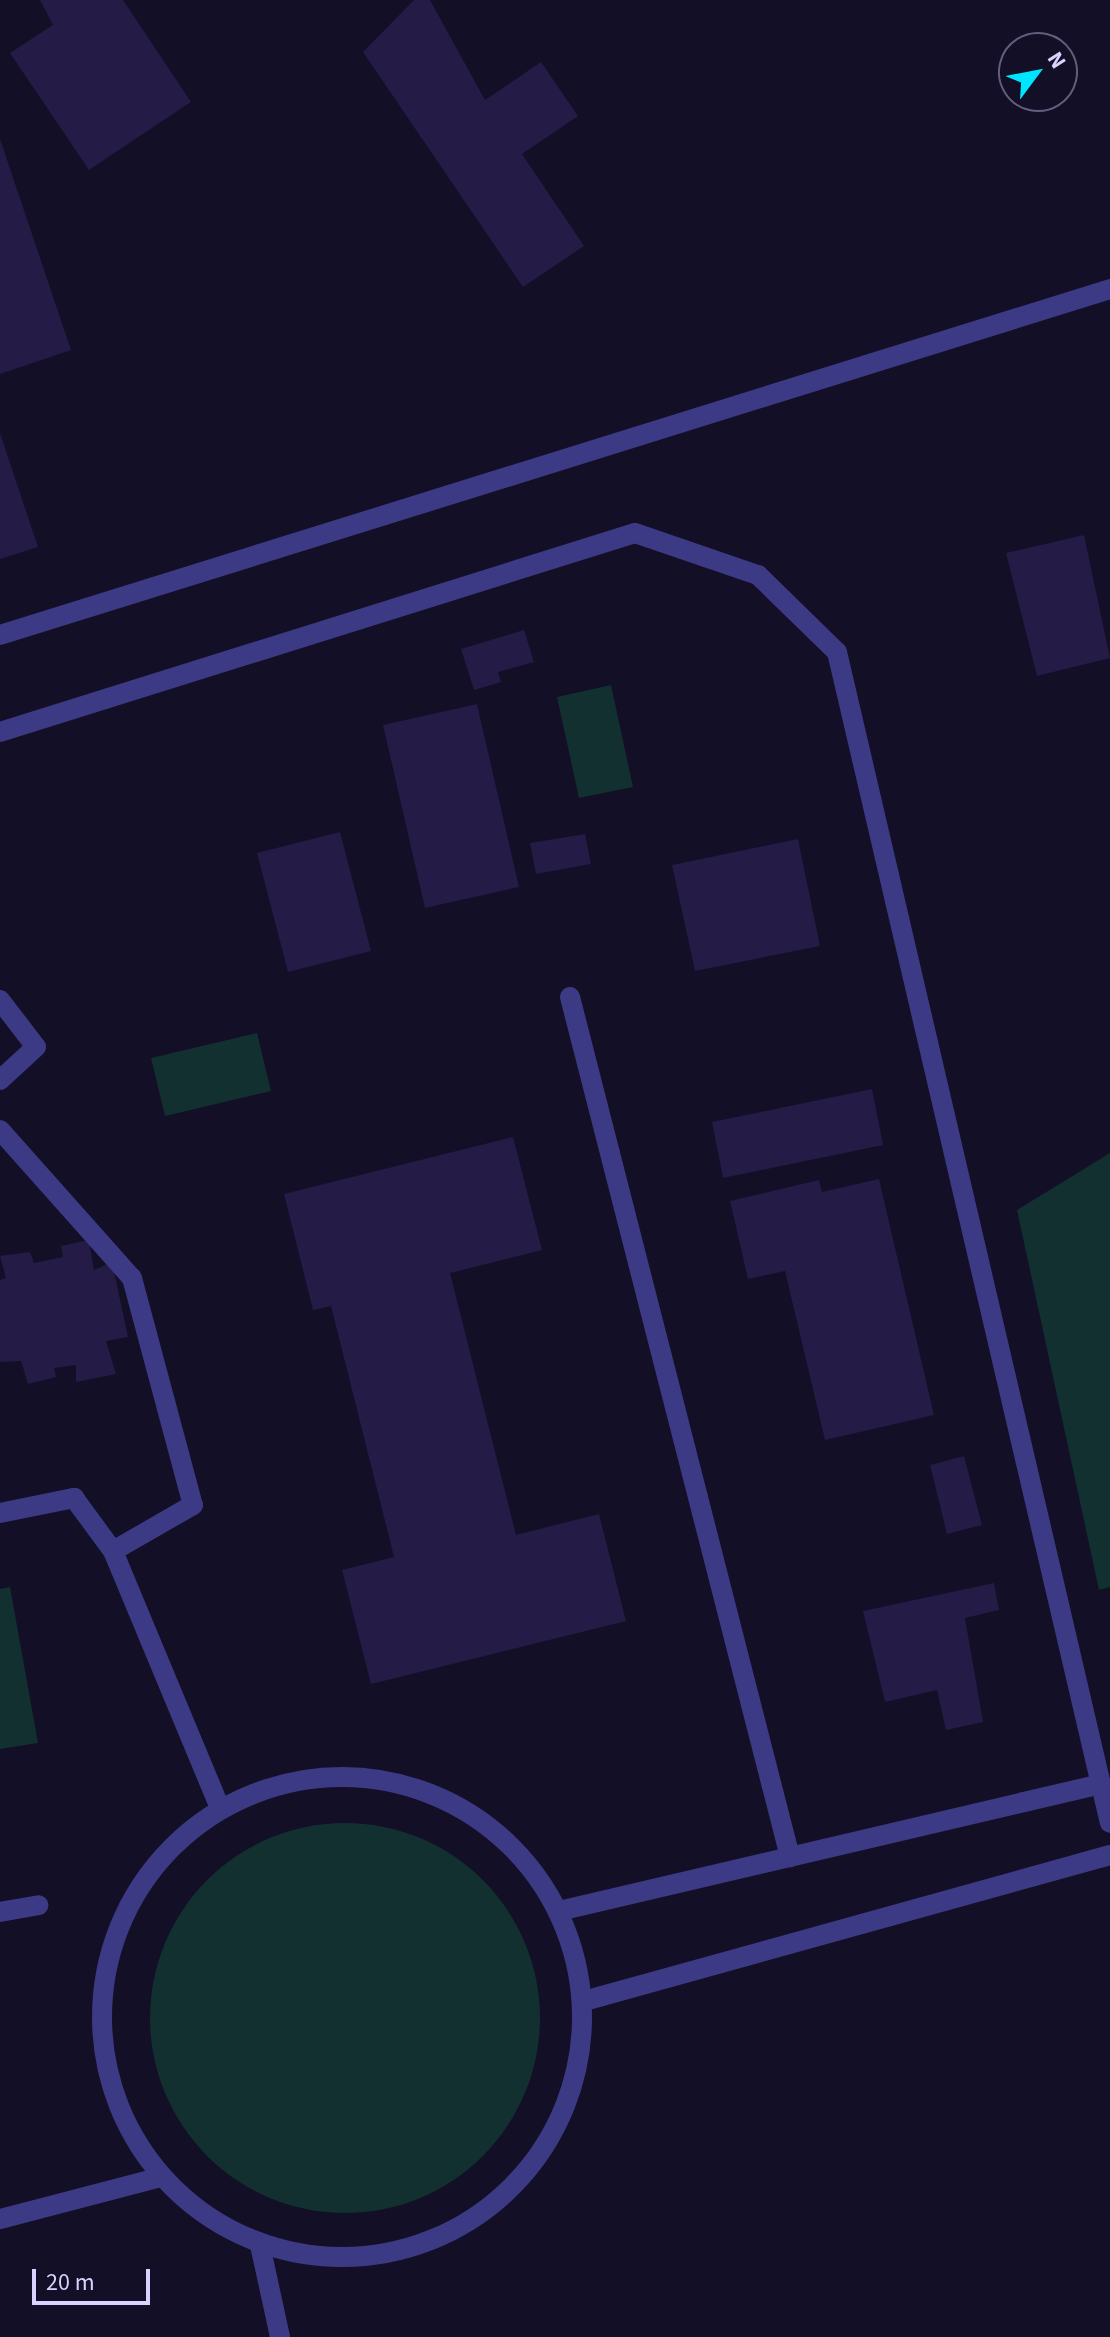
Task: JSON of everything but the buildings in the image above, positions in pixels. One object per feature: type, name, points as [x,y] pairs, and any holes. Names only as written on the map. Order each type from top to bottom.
[{"type":"street","points":[[0,635],[1110,289]]},
{"type":"street","points":[[0,732],[635,533],[758,575],[837,652],[1110,1823]]},
{"type":"street","points":[[570,997],[790,1857]]},
{"type":"street","points":[[0,1000],[36,1047],[0,1080]]},
{"type":"street","points":[[0,1130],[132,1278],[141,1308],[193,1505],[113,1551]]},
{"type":"street","points":[[0,1513],[74,1498],[113,1551],[220,1808]]},
{"type":"street","points":[[373,1777],[388,1781],[449,1800],[513,1847],[559,1911],[576,1955],[584,2001],[576,2081],[543,2153],[489,2211],[417,2248],[339,2260],[260,2245],[206,2218],[161,2177],[124,2121],[103,2056],[101,1988],[119,1922],[160,1856],[220,1808],[294,1780],[373,1777]]},
{"type":"street","points":[[559,1911],[1101,1784]]},
{"type":"street","points":[[584,2001],[1110,1855]]},
{"type":"street","points":[[0,1912],[38,1905]]},
{"type":"street","points":[[0,2219],[161,2177]]},
{"type":"street","points":[[260,2245],[280,2337]]},
{"type":"green space","points":[[611,685],[633,787],[579,798],[557,697]]},
{"type":"green space","points":[[257,1033],[271,1091],[165,1116],[151,1058]]},
{"type":"green space","points":[[1110,1153],[1110,1587],[1099,1590],[1017,1210]]},
{"type":"green space","points":[[10,1587],[38,1743],[0,1749],[0,1589]]},
{"type":"green space","points":[[345,1823],[383,1827],[419,1838],[453,1856],[483,1880],[507,1910],[525,1944],[536,1980],[540,2018],[536,2056],[525,2092],[507,2126],[483,2156],[453,2180],[419,2198],[383,2209],[345,2213],[307,2209],[271,2198],[237,2180],[207,2156],[183,2126],[165,2092],[154,2056],[150,2018],[154,1980],[165,1944],[183,1910],[207,1880],[237,1856],[271,1838],[307,1827]]}]
